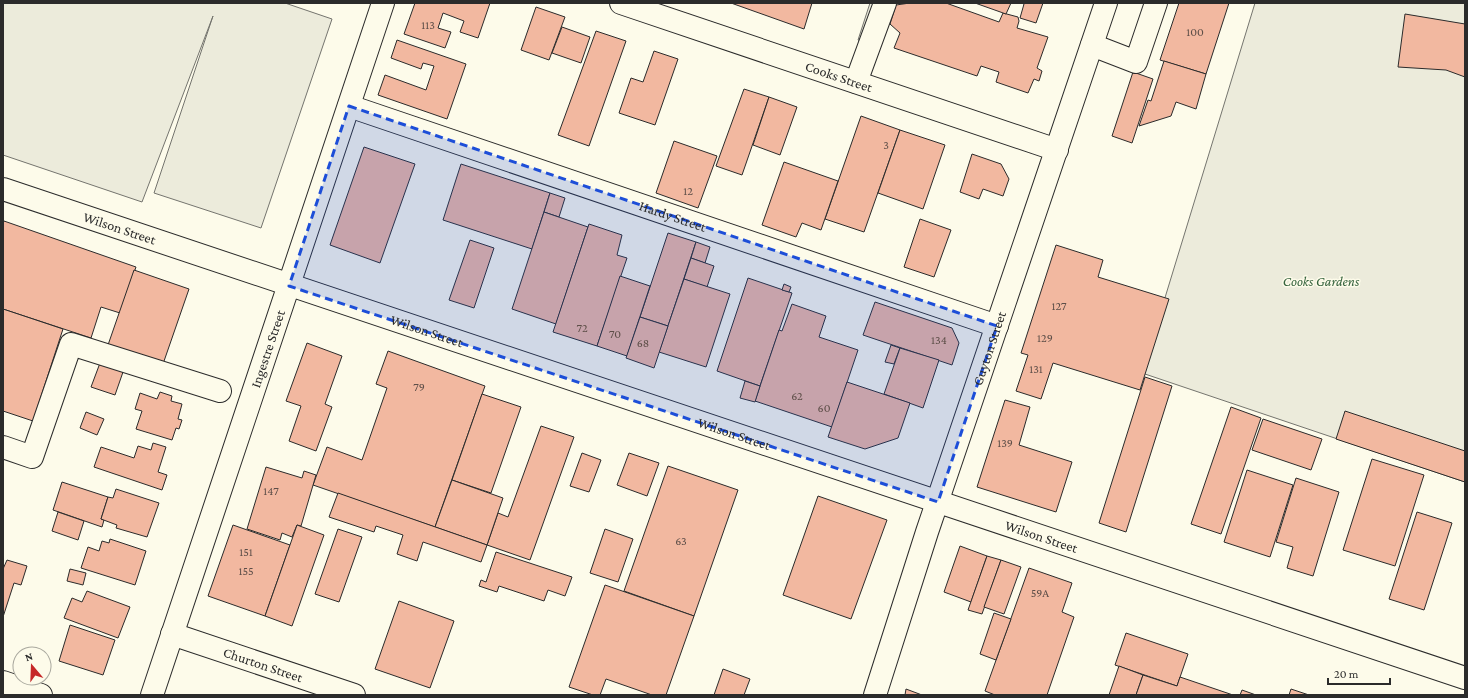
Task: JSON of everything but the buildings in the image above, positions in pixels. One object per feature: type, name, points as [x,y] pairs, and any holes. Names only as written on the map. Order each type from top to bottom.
[{"type":"street","name":"Ingestre Street","points":[[152,695],[383,3]]},
{"type":"street","name":"Cooks Street","points":[[622,3],[1056,150]]},
{"type":"street","points":[[856,82],[885,3]]},
{"type":"street","name":"Guyton Street","points":[[875,695],[938,502],[1106,3]]},
{"type":"street","points":[[1092,45],[1136,62],[1156,3]]},
{"type":"street","points":[[867,53],[892,31]]},
{"type":"street","name":"Hardy Street","points":[[349,106],[997,326]]},
{"type":"street","name":"Wilson Street","points":[[3,189],[289,286],[1465,678]]},
{"type":"street","points":[[3,447],[32,457],[71,344],[190,375],[220,391]]},
{"type":"street","name":"Churton Street","points":[[172,634],[354,695]]},
{"type":"street","points":[[3,682],[41,695]]},
{"type":"highlighted area","points":[[349,106],[997,326],[938,502],[289,286]]},
{"type":"green space","points":[[3,3],[285,3],[332,19],[261,228],[154,193],[213,16],[142,202],[3,155]]},
{"type":"green space","points":[[870,3],[876,3],[863,42],[858,40]]},
{"type":"green space","name":"Cooks Gardens","points":[[1255,3],[1465,3],[1465,482],[1142,373]]}]
